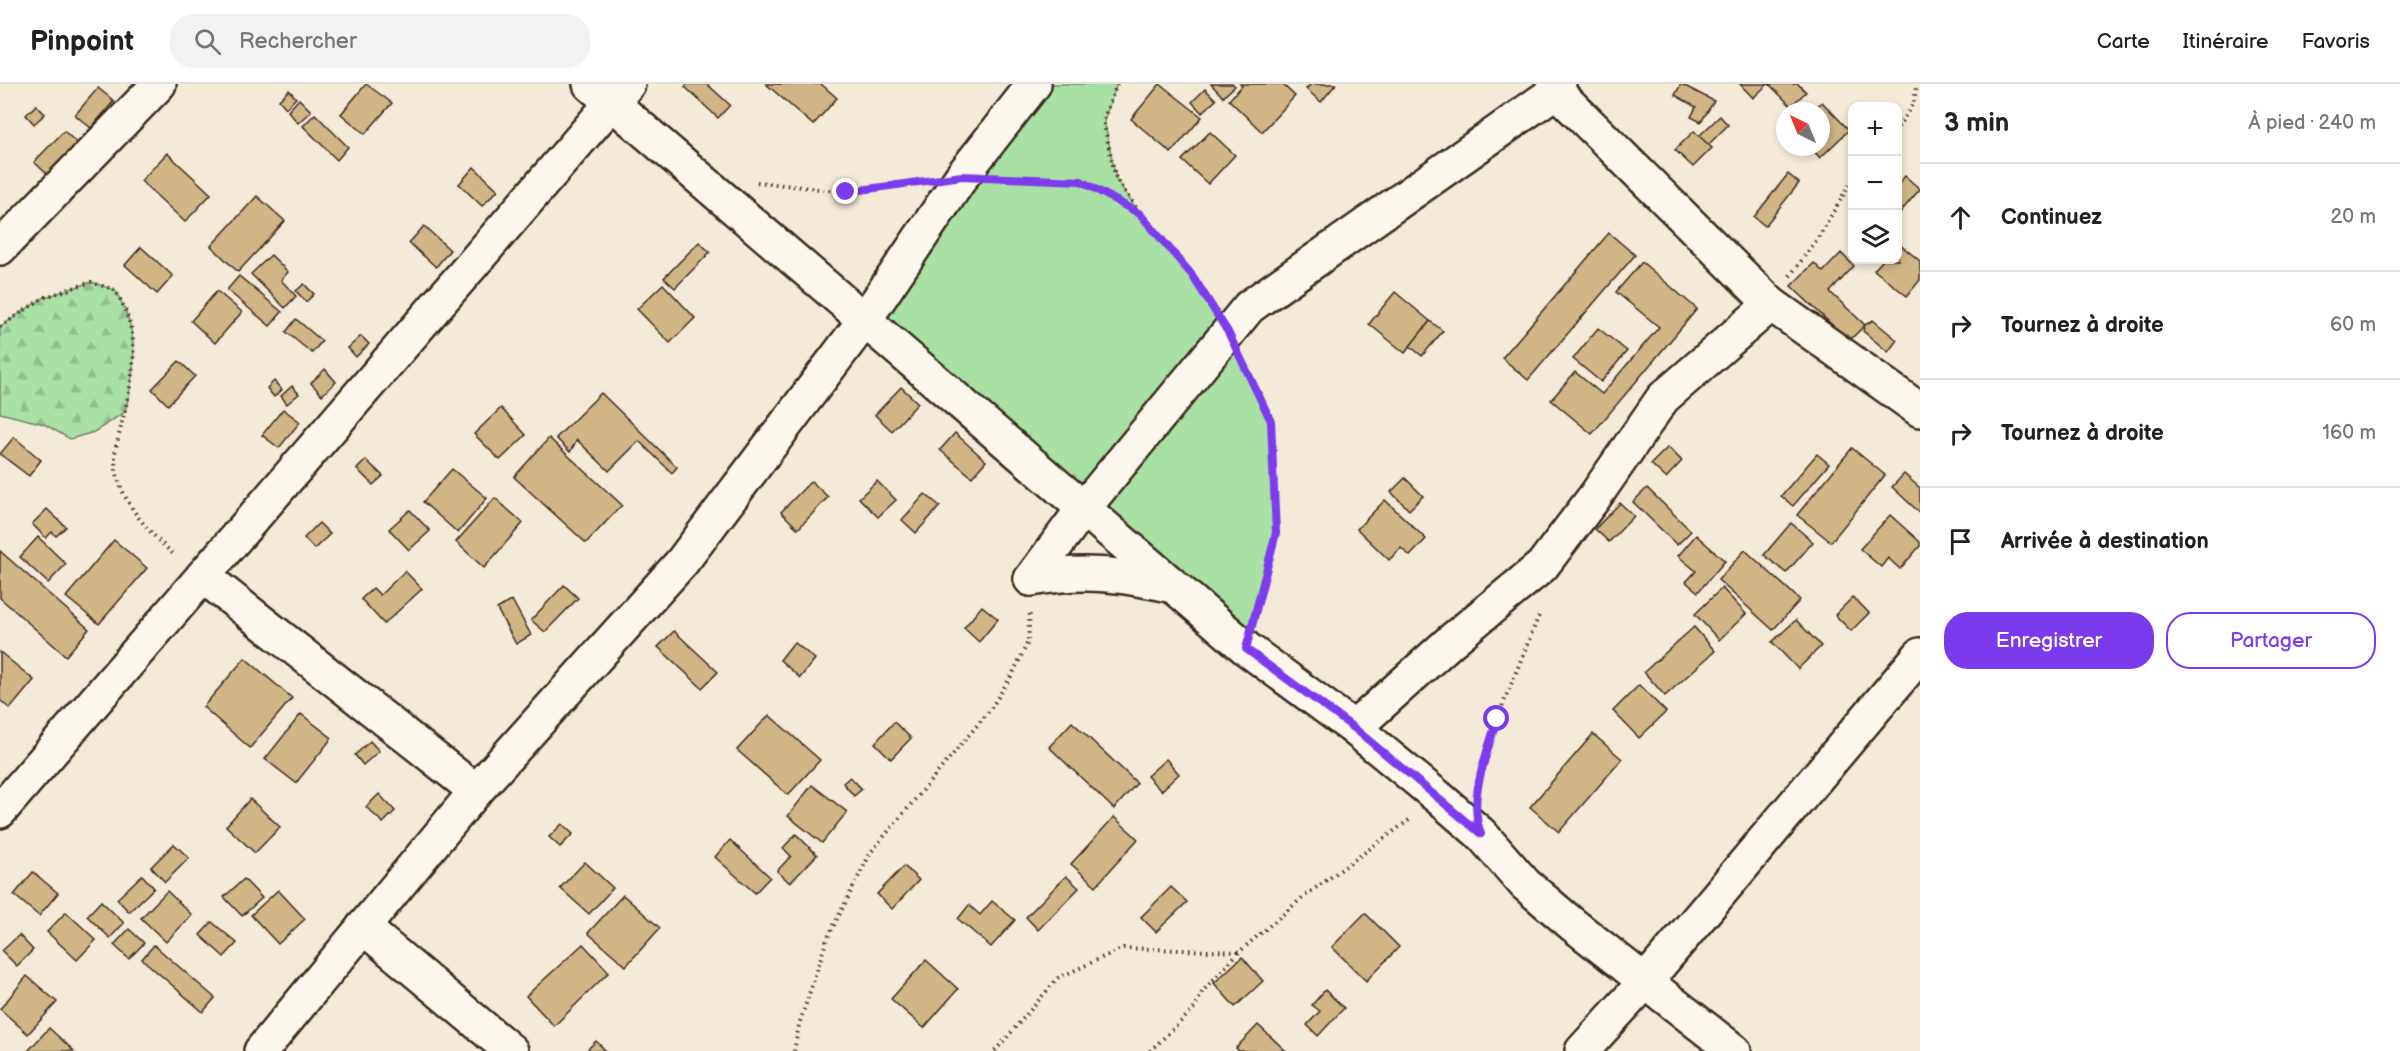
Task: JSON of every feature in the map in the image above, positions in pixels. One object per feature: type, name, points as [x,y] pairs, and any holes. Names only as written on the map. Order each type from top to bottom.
[{"type":"street","points":[[0,248],[159,84]]},
{"type":"street","points":[[261,1051],[476,791],[682,562],[864,321],[962,176],[1034,84]]},
{"type":"street","points":[[1031,579],[1083,508],[1249,307],[1557,87],[1771,304],[1920,410]]},
{"type":"street","points":[[0,811],[203,576],[610,90],[864,321],[1246,649],[1354,728],[1438,797],[1481,834],[1525,884],[1734,1051]]},
{"type":"street","points":[[1354,728],[1451,641],[1542,566],[1596,495],[1663,398],[1771,304]]},
{"type":"street","points":[[1031,579],[1065,573],[1113,573],[1172,585]]},
{"type":"street","points":[[203,576],[476,791]]},
{"type":"street","points":[[1582,1051],[1645,982],[1920,655]]},
{"type":"street","points":[[363,927],[511,1051]]},
{"type":"path","points":[[1118,84],[1104,120],[1116,180],[1140,214],[1192,275],[1228,332],[1271,421],[1276,533],[1246,649]]},
{"type":"path","points":[[1902,121],[1914,102],[1917,84]]},
{"type":"path","points":[[751,181],[846,192],[962,176],[1081,181],[1140,214]]},
{"type":"path","points":[[1771,304],[1818,238],[1848,187]]},
{"type":"path","points":[[0,327],[43,298],[91,282],[115,290],[126,308],[135,363],[115,458],[120,487],[139,518],[166,548],[203,576]]},
{"type":"path","points":[[794,1051],[799,1025],[827,939],[871,852],[990,710],[1014,673],[1028,642],[1031,579]]},
{"type":"path","points":[[1481,834],[1475,819],[1479,782],[1497,719],[1544,603]]},
{"type":"path","points":[[1150,1051],[1195,1008],[1202,992],[1239,952],[1302,898],[1383,841],[1438,797]]},
{"type":"path","points":[[995,1051],[1058,978],[1123,948],[1239,952]]},
{"type":"green space","points":[[1034,84],[1117,84],[1104,120],[1116,179],[1140,214],[1192,275],[1228,332],[1271,421],[1276,533],[1247,649],[864,321]]},
{"type":"green space","points":[[91,282],[115,290],[129,320],[134,350],[132,380],[125,412],[94,432],[70,439],[44,424],[0,413],[0,327],[43,298]]},
{"type":"building","points":[[366,84],[392,103],[365,134],[341,114]]},
{"type":"building","points":[[687,84],[707,84],[730,105],[718,118],[685,87]]},
{"type":"building","points":[[766,84],[821,84],[837,98],[813,125]]},
{"type":"building","points":[[1160,84],[1202,117],[1171,153],[1131,119]]},
{"type":"building","points":[[1211,84],[1233,84],[1235,86],[1223,97]]},
{"type":"building","points":[[1240,84],[1282,84],[1295,96],[1262,132],[1229,100],[1242,86]]},
{"type":"building","points":[[1311,84],[1336,84],[1321,102],[1306,89]]},
{"type":"building","points":[[1681,84],[1714,101],[1701,122],[1691,117],[1696,107],[1675,95]]},
{"type":"building","points":[[1740,84],[1768,84],[1753,98]]},
{"type":"building","points":[[1769,84],[1798,84],[1806,92],[1795,102],[1787,102]]},
{"type":"building","points":[[98,88],[114,101],[91,128],[75,115]]},
{"type":"building","points":[[1205,89],[1216,100],[1202,113],[1192,102]]},
{"type":"building","points":[[289,90],[296,98],[286,108],[279,100]]},
{"type":"building","points":[[299,99],[311,111],[298,123],[288,111]]},
{"type":"building","points":[[36,105],[45,114],[34,124],[26,115]]},
{"type":"building","points":[[1830,110],[1848,129],[1830,148]]},
{"type":"building","points":[[315,114],[348,147],[337,160],[303,126]]},
{"type":"building","points":[[1720,116],[1728,125],[1708,145],[1699,136]]},
{"type":"building","points":[[64,131],[78,144],[48,175],[34,162]]},
{"type":"building","points":[[1694,131],[1712,148],[1693,167],[1675,150]]},
{"type":"building","points":[[1210,132],[1235,155],[1208,184],[1182,160]]},
{"type":"building","points":[[167,153],[211,194],[185,222],[141,181]]},
{"type":"building","points":[[474,167],[498,190],[482,206],[459,184]]},
{"type":"building","points":[[1788,174],[1799,183],[1765,226],[1754,217]]},
{"type":"building","points":[[1905,176],[1920,189],[1902,210],[1902,210],[1902,179]]},
{"type":"building","points":[[257,196],[285,221],[238,272],[211,246]]},
{"type":"building","points":[[424,226],[450,250],[436,267],[409,243]]},
{"type":"building","points":[[1609,233],[1635,255],[1528,380],[1502,358]]},
{"type":"building","points":[[699,242],[710,252],[675,288],[664,278]]},
{"type":"building","points":[[1902,246],[1920,261],[1920,280],[1907,296],[1874,270],[1879,264],[1902,264]]},
{"type":"building","points":[[141,247],[173,276],[157,294],[125,265]]},
{"type":"building","points":[[1841,253],[1848,260],[1848,264],[1854,266],[1830,292],[1865,325],[1849,341],[1791,286],[1814,263],[1823,272]]},
{"type":"building","points":[[271,255],[288,272],[281,280],[296,296],[285,308],[251,274]]},
{"type":"building","points":[[1642,262],[1697,309],[1592,434],[1551,400],[1575,372],[1602,394],[1659,327],[1616,292]]},
{"type":"building","points":[[239,276],[282,312],[270,326],[227,290]]},
{"type":"building","points":[[304,284],[314,294],[306,302],[296,291]]},
{"type":"building","points":[[663,284],[695,318],[670,343],[637,309]]},
{"type":"building","points":[[217,291],[242,312],[215,343],[191,321]]},
{"type":"building","points":[[1395,292],[1430,321],[1405,353],[1369,324]]},
{"type":"building","points":[[296,319],[322,341],[312,353],[286,332]]},
{"type":"building","points":[[1873,320],[1897,340],[1888,352],[1863,331],[1865,325]]},
{"type":"building","points":[[1430,321],[1443,331],[1422,356],[1410,346]]},
{"type":"building","points":[[1598,328],[1627,351],[1601,382],[1573,359]]},
{"type":"building","points":[[361,336],[369,344],[356,357],[348,348]]},
{"type":"building","points":[[179,361],[195,376],[168,405],[152,389]]},
{"type":"building","points":[[325,369],[336,382],[322,395],[311,383]]},
{"type":"building","points":[[274,381],[282,390],[274,397],[267,388]]},
{"type":"building","points":[[292,386],[299,394],[287,404],[281,396]]},
{"type":"building","points":[[901,387],[918,403],[892,431],[875,415]]},
{"type":"building","points":[[601,393],[677,467],[672,473],[639,441],[609,471],[577,440],[570,452],[556,438]]},
{"type":"building","points":[[501,408],[526,435],[500,460],[474,434]]},
{"type":"building","points":[[283,409],[300,422],[279,448],[262,435]]},
{"type":"building","points":[[955,433],[986,461],[972,477],[940,450]]},
{"type":"building","points":[[14,437],[41,460],[29,476],[0,454]]},
{"type":"building","points":[[549,438],[622,505],[586,543],[514,477]]},
{"type":"building","points":[[1668,447],[1682,461],[1666,478],[1651,464]]},
{"type":"building","points":[[1852,448],[1885,475],[1831,542],[1797,515]]},
{"type":"building","points":[[1817,454],[1829,464],[1793,506],[1781,496]]},
{"type":"building","points":[[366,460],[383,476],[373,485],[357,469]]},
{"type":"building","points":[[452,469],[487,498],[458,533],[423,502]]},
{"type":"building","points":[[1904,474],[1920,488],[1920,513],[1892,487]]},
{"type":"building","points":[[1405,478],[1423,496],[1409,510],[1391,492]]},
{"type":"building","points":[[811,481],[828,497],[798,529],[781,512]]},
{"type":"building","points":[[877,481],[896,500],[878,517],[859,498]]},
{"type":"building","points":[[1647,488],[1691,531],[1677,545],[1633,502]]},
{"type":"building","points":[[925,494],[940,506],[916,533],[902,520]]},
{"type":"building","points":[[495,498],[523,523],[484,568],[456,542]]},
{"type":"building","points":[[1385,500],[1426,539],[1410,556],[1401,548],[1389,560],[1357,529]]},
{"type":"building","points":[[1620,503],[1634,516],[1609,542],[1595,529]]},
{"type":"building","points":[[47,509],[66,527],[56,536],[52,532],[46,538],[32,524]]},
{"type":"building","points":[[410,510],[430,531],[409,550],[389,529]]},
{"type":"building","points":[[1890,515],[1920,542],[1920,546],[1900,569],[1888,558],[1881,567],[1860,549]]},
{"type":"building","points":[[319,523],[330,534],[314,549],[304,538]]},
{"type":"building","points":[[1791,523],[1813,542],[1786,573],[1764,555]]},
{"type":"building","points":[[1696,535],[1725,561],[1698,592],[1686,582],[1696,571],[1678,556]]},
{"type":"building","points":[[38,537],[66,564],[48,583],[20,557]]},
{"type":"building","points":[[114,540],[147,568],[99,624],[66,597]]},
{"type":"building","points":[[1745,550],[1800,600],[1773,630],[1718,580]]},
{"type":"building","points":[[0,551],[89,629],[66,656],[0,598]]},
{"type":"building","points":[[405,571],[422,589],[384,624],[361,599],[373,588],[380,595]]},
{"type":"building","points":[[564,585],[578,598],[545,632],[531,620]]},
{"type":"building","points":[[1722,588],[1746,614],[1719,640],[1695,614]]},
{"type":"building","points":[[1853,597],[1869,613],[1851,631],[1835,615]]},
{"type":"building","points":[[512,600],[531,635],[516,644],[497,609]]},
{"type":"building","points":[[982,606],[998,619],[979,642],[964,628]]},
{"type":"building","points":[[1796,620],[1821,646],[1798,669],[1772,642]]},
{"type":"building","points":[[1694,627],[1715,651],[1665,696],[1644,672]]},
{"type":"building","points":[[674,631],[718,672],[702,688],[658,647]]},
{"type":"building","points":[[794,642],[815,659],[800,678],[780,660]]},
{"type":"building","points":[[0,652],[34,680],[10,709],[0,700]]},
{"type":"building","points":[[245,658],[292,698],[250,748],[203,707]]},
{"type":"building","points":[[1639,685],[1666,712],[1639,738],[1613,711]]},
{"type":"building","points":[[301,714],[332,738],[296,783],[265,759]]},
{"type":"building","points":[[769,715],[820,760],[788,795],[737,750]]},
{"type":"building","points":[[894,722],[911,738],[891,759],[875,743]]},
{"type":"building","points":[[1072,722],[1137,783],[1114,809],[1049,747]]},
{"type":"building","points":[[1593,734],[1622,759],[1559,832],[1530,807]]},
{"type":"building","points":[[370,741],[379,751],[363,765],[355,755]]},
{"type":"building","points":[[1166,759],[1179,774],[1161,791],[1147,776]]},
{"type":"building","points":[[850,777],[862,789],[854,796],[843,783]]},
{"type":"building","points":[[812,785],[847,812],[822,843],[788,816]]},
{"type":"building","points":[[379,794],[395,811],[383,823],[366,807]]},
{"type":"building","points":[[250,799],[280,827],[255,853],[226,826]]},
{"type":"building","points":[[1114,817],[1138,839],[1096,886],[1071,864]]},
{"type":"building","points":[[562,824],[573,834],[560,847],[549,837]]},
{"type":"building","points":[[796,834],[817,855],[790,883],[777,871],[791,856],[783,848]]},
{"type":"building","points":[[730,840],[770,877],[755,893],[715,857]]},
{"type":"building","points":[[174,844],[189,858],[165,882],[151,867]]},
{"type":"building","points":[[585,862],[613,888],[589,914],[560,888]]},
{"type":"building","points":[[904,866],[919,880],[892,909],[877,894]]},
{"type":"building","points":[[33,872],[58,893],[39,916],[14,895]]},
{"type":"building","points":[[142,875],[154,888],[129,912],[117,899]]},
{"type":"building","points":[[1066,876],[1079,888],[1038,930],[1026,917]]},
{"type":"building","points":[[244,879],[262,898],[242,916],[224,897]]},
{"type":"building","points":[[1171,887],[1187,902],[1156,932],[1141,917]]},
{"type":"building","points":[[278,890],[305,919],[278,944],[251,915]]},
{"type":"building","points":[[167,891],[192,915],[166,942],[141,918]]},
{"type":"building","points":[[623,895],[660,928],[626,966],[588,933]]},
{"type":"building","points":[[101,901],[124,923],[110,938],[87,916]]},
{"type":"building","points":[[992,901],[1015,920],[991,947],[958,919],[969,905],[980,915]]},
{"type":"building","points":[[66,912],[96,940],[77,960],[47,932]]},
{"type":"building","points":[[1365,913],[1399,947],[1366,981],[1332,947]]},
{"type":"building","points":[[212,922],[237,943],[224,957],[200,935]]},
{"type":"building","points":[[129,929],[144,943],[129,959],[114,945]]},
{"type":"building","points":[[19,935],[33,950],[17,966],[2,951]]},
{"type":"building","points":[[583,944],[609,972],[554,1026],[526,996]]},
{"type":"building","points":[[154,945],[215,998],[203,1012],[142,959]]},
{"type":"building","points":[[1242,957],[1263,981],[1235,1007],[1214,983]]},
{"type":"building","points":[[926,960],[958,989],[924,1028],[891,999]]},
{"type":"building","points":[[27,976],[57,1002],[28,1034],[0,1009]]},
{"type":"building","points":[[1325,990],[1344,1008],[1318,1036],[1307,1025],[1320,1011],[1312,1005]]},
{"type":"building","points":[[1258,1025],[1286,1051],[1239,1051],[1236,1048]]},
{"type":"building","points":[[49,1028],[74,1051],[28,1051]]},
{"type":"building","points":[[596,1041],[606,1051],[586,1051]]},
{"type":"route","points":[[846,192],[962,176],[1081,181],[1140,214],[1192,275],[1228,332],[1271,421],[1276,533],[1246,649],[1354,728],[1481,834],[1475,819],[1479,782],[1497,719]]}]
